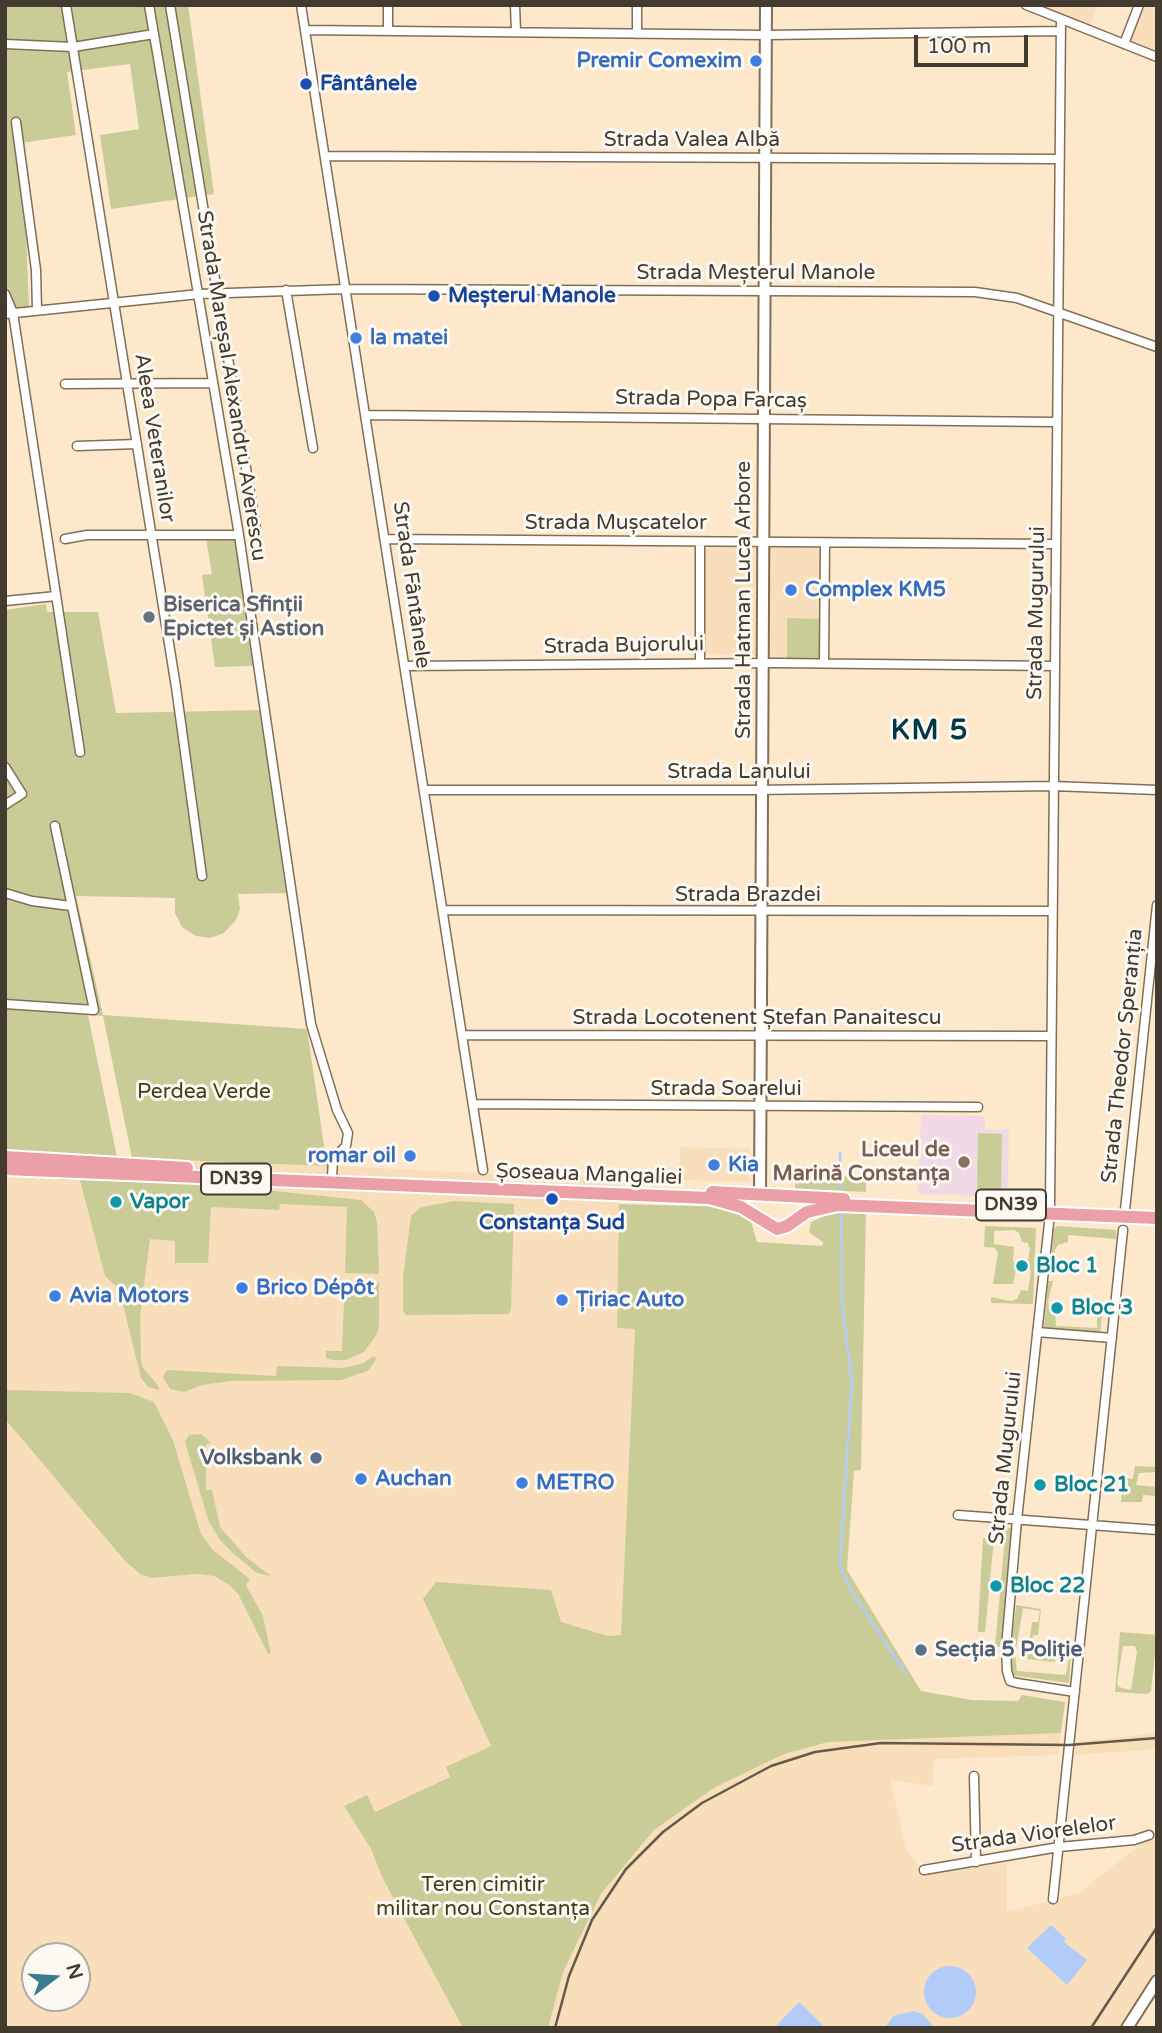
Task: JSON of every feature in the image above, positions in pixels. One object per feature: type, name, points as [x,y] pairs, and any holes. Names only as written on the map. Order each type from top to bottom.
[{"type":"main road","name":"Șoseaua Mangaliei","points":[[5,1157],[332,1177],[785,1196],[1157,1218]]},
{"type":"main road","name":"Șoseaua Mangaliei","points":[[5,1169],[709,1198],[741,1207],[777,1229],[787,1226],[807,1212],[838,1205],[1157,1212]]},
{"type":"main road","points":[[760,1195],[764,1221]]},
{"type":"main road","points":[[785,1196],[795,1212],[787,1226]]},
{"type":"street","name":"Aleea Veteranilor","points":[[66,5],[137,444],[202,876]]},
{"type":"street","name":"Strada Mareșal Alexandru Averescu","points":[[149,5],[239,535],[311,1024],[337,1110],[348,1133],[346,1146],[333,1159],[332,1177]]},
{"type":"street","name":"Strada Mareșal Alexandru Averescu","points":[[170,5],[257,535]]},
{"type":"street","name":"Strada Fântânele","points":[[302,5],[483,1170]]},
{"type":"street","points":[[388,5],[388,31]]},
{"type":"street","points":[[516,5],[516,32]]},
{"type":"street","points":[[637,5],[637,34]]},
{"type":"street","name":"Strada Hatman Luca Arbore","points":[[760,1195],[766,5]]},
{"type":"street","points":[[1026,5],[1157,57]]},
{"type":"street","points":[[1124,44],[1139,5]]},
{"type":"street","name":"Strada Mugurului","points":[[1061,20],[1056,312],[1050,1210],[1006,1648],[1007,1677],[1017,1684],[1075,1692]]},
{"type":"street","points":[[305,30],[766,35],[1060,31]]},
{"type":"street","points":[[5,44],[73,47],[154,34]]},
{"type":"street","points":[[16,122],[36,271],[37,310]]},
{"type":"street","name":"Strada Valea Albă","points":[[326,156],[1058,159]]},
{"type":"street","points":[[286,290],[313,448]]},
{"type":"street","name":"Strada Meșterul Manole","points":[[9,313],[198,294],[286,290],[990,293],[1017,298],[1157,347]]},
{"type":"street","points":[[5,294],[80,752]]},
{"type":"street","points":[[65,384],[213,383]]},
{"type":"street","name":"Strada Popa Farcaș","points":[[366,415],[1056,422]]},
{"type":"street","points":[[77,446],[137,444]]},
{"type":"street","points":[[65,539],[87,535],[239,535]]},
{"type":"street","name":"Strada Mușcatelor","points":[[387,539],[1055,544]]},
{"type":"street","points":[[699,663],[700,542]]},
{"type":"street","points":[[824,663],[825,543]]},
{"type":"street","points":[[5,601],[56,596]]},
{"type":"street","name":"Strada Bujorului","points":[[405,666],[699,663],[1054,666]]},
{"type":"street","points":[[5,767],[22,794],[5,805]]},
{"type":"street","name":"Strada Lanului","points":[[425,790],[762,790],[1053,786],[1157,790]]},
{"type":"street","points":[[5,1004],[94,1010],[55,826]]},
{"type":"street","points":[[5,893],[32,901],[71,906]]},
{"type":"street","name":"Strada Theodor Speranția","points":[[1125,1210],[1157,905]]},
{"type":"street","name":"Strada Brazdei","points":[[444,910],[762,913],[1052,911]]},
{"type":"street","name":"Strada Locotenent Ștefan Panaitescu","points":[[462,1035],[1051,1036]]},
{"type":"street","name":"Strada Soarelui","points":[[473,1104],[978,1107]]},
{"type":"street","points":[[1054,1899],[1123,1230]]},
{"type":"street","points":[[1037,1332],[1112,1338]]},
{"type":"street","points":[[958,1515],[1157,1530]]},
{"type":"street","points":[[974,1776],[976,1862]]},
{"type":"street","name":"Strada Viorelelor","points":[[924,1870],[1059,1847],[1134,1840],[1149,1835]]},
{"type":"street","points":[[1127,2028],[1157,1981]]},
{"type":"shaded area","points":[[1040,5],[1098,5],[1090,25]]},
{"type":"shaded area","points":[[1134,5],[1157,5],[1157,52],[1122,38]]},
{"type":"shaded area","points":[[703,545],[756,545],[756,656],[703,653]]},
{"type":"shaded area","points":[[769,545],[820,545],[820,619],[787,619],[787,658],[768,658]]},
{"type":"shaded area","name":"Liceul de Marină Constanța","points":[[921,1115],[985,1116],[985,1130],[1009,1129],[1008,1197],[918,1194]]},
{"type":"shaded area","points":[[680,1147],[750,1149],[749,1182],[679,1180]]},
{"type":"shaded area","points":[[5,1150],[620,1180],[617,1327],[635,1329],[621,1635],[608,1636],[561,1622],[423,1600],[491,1746],[447,1767],[451,1776],[375,1812],[367,1795],[344,1806],[371,1849],[382,1877],[463,2028],[5,2028],[5,1419],[125,1561],[140,1574],[152,1578],[197,1574],[214,1576],[229,1585],[237,1594],[268,1654],[271,1653],[263,1616],[246,1585],[250,1579],[213,1550],[201,1534],[173,1440],[163,1422],[5,1390]]},
{"type":"shaded area","points":[[1061,1733],[1058,1755],[934,1759],[933,1786],[890,1780],[907,1851],[927,1874],[1007,1863],[1007,1912],[1079,1893],[1157,1834],[1157,1968],[1119,2028],[548,2028],[563,1972],[601,1894],[654,1830],[714,1788],[784,1754],[828,1742]]},
{"type":"shaded area","points":[[1157,1733],[1157,1749],[1074,1755],[1075,1742]]},
{"type":"green space","points":[[5,5],[188,5],[214,194],[111,209],[100,135],[139,129],[130,64],[67,72],[76,135],[14,144],[26,232],[29,307],[5,309]]},
{"type":"green space","points":[[206,538],[236,539],[254,666],[215,667],[202,575],[212,574]]},
{"type":"green space","name":"Perdea Verde","points":[[46,604],[47,612],[98,612],[116,713],[261,710],[288,893],[238,894],[240,909],[236,920],[224,933],[210,938],[196,936],[182,927],[175,913],[175,898],[76,896],[103,1015],[307,1029],[327,1166],[132,1158],[103,1016],[88,1015],[117,1157],[5,1150],[5,610]]},
{"type":"green space","points":[[787,618],[820,619],[820,659],[787,658]]},
{"type":"green space","points":[[978,1133],[1002,1134],[1001,1193],[977,1192]]},
{"type":"green space","points":[[795,1172],[866,1178],[866,1192],[795,1189]]},
{"type":"green space","points":[[58,1177],[216,1185],[361,1200],[374,1212],[377,1222],[379,1271],[378,1274],[345,1273],[347,1207],[280,1204],[279,1210],[211,1207],[208,1263],[175,1263],[175,1241],[150,1239],[140,1316],[141,1356],[142,1366],[159,1390],[148,1387],[141,1378],[119,1289],[105,1276],[80,1180],[58,1180]]},
{"type":"green space","points":[[455,1201],[514,1204],[511,1310],[508,1314],[406,1315],[403,1311],[403,1277],[411,1216],[421,1207]]},
{"type":"green space","name":"Teren cimitir militar nou Constanța","points":[[619,1204],[734,1207],[750,1218],[757,1242],[821,1246],[824,1243],[809,1232],[811,1222],[834,1212],[866,1210],[861,1470],[854,1471],[847,1570],[921,1691],[972,1700],[1018,1701],[1022,1695],[1065,1702],[1061,1733],[828,1742],[784,1754],[714,1788],[654,1830],[601,1894],[563,1972],[548,2028],[463,2028],[382,1877],[371,1849],[344,1806],[367,1795],[375,1812],[450,1777],[446,1767],[491,1746],[423,1599],[436,1582],[551,1590],[561,1622],[608,1636],[621,1635],[635,1329],[617,1328]]},
{"type":"green space","points":[[985,1226],[1036,1228],[1033,1304],[991,1303],[991,1297],[1011,1301],[1017,1299],[1021,1290],[1028,1291],[1031,1271],[1027,1266],[1030,1249],[1028,1243],[1022,1242],[1019,1233],[1014,1230],[994,1231],[994,1244],[1014,1247],[1013,1261],[1017,1265],[1013,1284],[993,1284],[998,1253],[995,1248],[984,1247]]},
{"type":"green space","points":[[1057,1226],[1116,1230],[1116,1239],[1068,1235],[1068,1242],[1058,1245],[1055,1250],[1056,1270],[1050,1270],[1054,1229]]},
{"type":"green space","points":[[345,1281],[379,1283],[379,1325],[377,1334],[364,1352],[346,1360],[333,1360],[326,1358],[326,1351],[342,1351]]},
{"type":"green space","points":[[1048,1281],[1053,1281],[1048,1302],[1050,1310],[1055,1311],[1056,1326],[1097,1328],[1097,1315],[1102,1316],[1100,1335],[1044,1327]]},
{"type":"green space","points":[[373,1356],[377,1358],[368,1371],[341,1380],[231,1381],[202,1385],[184,1392],[170,1389],[163,1377],[167,1370],[276,1376],[277,1366],[343,1368],[364,1363]]},
{"type":"green space","points":[[5,1390],[130,1393],[154,1402],[173,1440],[201,1534],[213,1550],[250,1579],[246,1585],[263,1616],[271,1653],[268,1654],[238,1594],[229,1585],[214,1576],[197,1574],[152,1578],[140,1574],[125,1561],[5,1419]]},
{"type":"green space","points":[[201,1434],[211,1443],[206,1444],[206,1490],[212,1490],[220,1527],[246,1557],[271,1576],[257,1573],[235,1555],[220,1540],[209,1522],[185,1442],[189,1435]]},
{"type":"green space","points":[[1135,1466],[1157,1467],[1157,1472],[1139,1473],[1136,1485],[1157,1487],[1157,1496],[1143,1495],[1142,1502],[1121,1502],[1123,1478],[1133,1479]]},
{"type":"green space","points":[[1006,1526],[1013,1530],[1002,1647],[995,1647]]},
{"type":"green space","points":[[983,1538],[994,1539],[985,1632],[978,1632],[977,1645]]},
{"type":"green space","points":[[1016,1605],[1041,1609],[1038,1635],[1033,1635],[1031,1654],[1056,1656],[1055,1662],[1027,1659],[1032,1622],[1038,1622],[1040,1611],[1023,1608],[1015,1656],[1017,1671],[1066,1675],[1071,1655],[1069,1683],[1011,1675],[1010,1657]]},
{"type":"green space","points":[[1120,1632],[1157,1635],[1151,1691],[1147,1694],[1115,1692]],"holes":[[[1123,1646],[1135,1646],[1137,1652],[1131,1690],[1119,1687],[1117,1683]]]},
{"type":"water","points":[[1051,1925],[1066,1939],[1064,1942],[1087,1960],[1067,1985],[1027,1948]]},
{"type":"water","points":[[950,1966],[960,1968],[968,1974],[974,1982],[974,2002],[968,2010],[960,2016],[950,2018],[940,2016],[932,2010],[926,2002],[924,1992],[926,1982],[932,1974],[940,1968]]},
{"type":"water","points":[[799,2002],[826,2028],[774,2028]]},
{"type":"water","points":[[914,2011],[923,2014],[934,2028],[885,2028],[893,2016]]},
{"type":"waterway","points":[[840,1153],[841,1189]]},
{"type":"waterway","points":[[841,1212],[842,1301],[852,1383],[840,1562],[842,1573],[852,1592],[905,1673]]},
{"type":"railway","points":[[555,2028],[569,1976],[592,1920],[626,1869],[663,1832],[702,1803],[771,1766],[815,1752],[881,1743],[1069,1745],[1157,1738]]},
{"type":"railway","points":[[1091,2028],[1157,1927]]},
{"type":"place","name":"Premir Comexim","points":[[756,61]]},
{"type":"place","name":"Fântânele","points":[[306,84]]},
{"type":"place","name":"Meșterul Manole","points":[[434,296]]},
{"type":"place","name":"la matei","points":[[356,338]]},
{"type":"place","name":"Complex KM5","points":[[791,590]]},
{"type":"place","name":"Biserica Sfinții Epictet și Astion","points":[[149,617]]},
{"type":"place","name":"romar oil","points":[[410,1156]]},
{"type":"place","name":"Liceul de Marină Constanța","points":[[964,1162]]},
{"type":"place","name":"Kia","points":[[714,1165]]},
{"type":"place","name":"Constanța Sud","points":[[552,1199]]},
{"type":"place","name":"Vapor","points":[[116,1202]]},
{"type":"place","name":"Bloc 1","points":[[1022,1266]]},
{"type":"place","name":"Brico Dépôt","points":[[242,1288]]},
{"type":"place","name":"Avia Motors","points":[[55,1296]]},
{"type":"place","name":"Țiriac Auto","points":[[562,1300]]},
{"type":"place","name":"Bloc 3","points":[[1057,1308]]},
{"type":"place","name":"Volksbank","points":[[316,1458]]},
{"type":"place","name":"Auchan","points":[[361,1479]]},
{"type":"place","name":"METRO","points":[[522,1483]]},
{"type":"place","name":"Bloc 21","points":[[1040,1485]]},
{"type":"place","name":"Bloc 22","points":[[996,1586]]},
{"type":"place","name":"Secția 5 Poliție","points":[[921,1650]]},
{"type":"district","name":"KM 5","points":[[930,732]]}]
